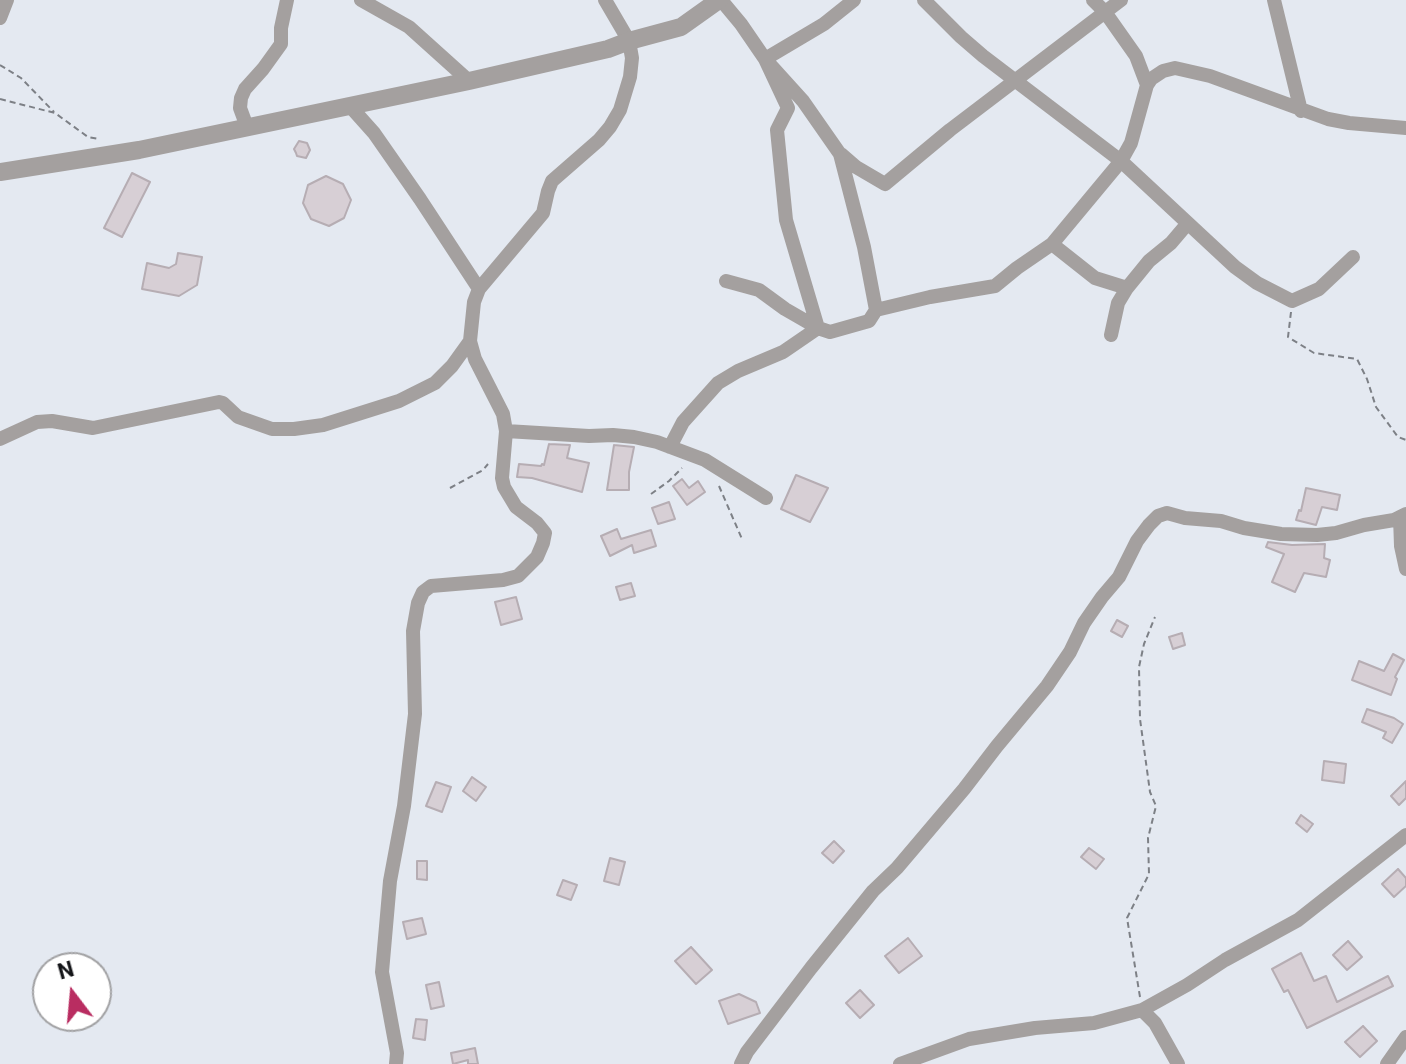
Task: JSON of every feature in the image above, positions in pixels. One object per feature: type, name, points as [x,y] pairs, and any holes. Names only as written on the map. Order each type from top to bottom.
[{"type":"street","points":[[0,18],[7,0]]},
{"type":"street","points":[[247,127],[240,108],[241,98],[281,44],[287,0]]},
{"type":"street","points":[[361,0],[409,27],[469,81]]},
{"type":"street","points":[[396,1064],[397,1053],[382,972],[390,881],[404,806],[415,714],[415,614],[423,592],[431,586],[518,576],[537,557],[545,533],[516,507],[504,487],[506,438],[503,414],[475,359],[470,341],[474,302],[479,289],[543,213],[552,181],[610,127],[620,110],[632,58],[629,41],[605,0]]},
{"type":"street","points":[[0,172],[139,150],[608,49],[681,27],[720,0],[765,59],[803,101],[840,154],[885,184],[950,130],[1121,0]]},
{"type":"street","points":[[765,59],[824,24],[854,0]]},
{"type":"street","points":[[924,0],[961,37],[1121,161],[1235,267],[1257,283],[1292,301],[1319,289],[1353,257]]},
{"type":"street","points":[[1093,0],[1136,56],[1147,85]]},
{"type":"street","points":[[1274,0],[1301,111]]},
{"type":"street","points":[[765,59],[788,108],[777,130],[786,220],[818,328]]},
{"type":"street","points":[[876,310],[995,286],[1052,244],[1121,161],[1131,143],[1147,85],[1157,74],[1175,68],[1210,76],[1301,111],[1340,122],[1406,128]]},
{"type":"street","points":[[349,105],[374,133],[479,289]]},
{"type":"street","points":[[726,281],[759,290],[785,309],[830,332],[869,321],[876,310],[864,247],[840,154]]},
{"type":"street","points":[[1111,335],[1118,303],[1127,288],[1149,261],[1171,243],[1188,223]]},
{"type":"street","points":[[1052,244],[1095,278],[1127,288]]},
{"type":"street","points":[[670,447],[683,422],[718,383],[783,352],[818,328]]},
{"type":"street","points":[[0,439],[37,422],[52,421],[93,428],[219,402],[238,417],[272,429],[323,425],[399,401],[435,383],[470,341]]},
{"type":"street","points":[[506,438],[634,437],[695,456],[766,498]]},
{"type":"street","points":[[741,1064],[772,1019],[873,891],[897,868],[1047,686],[1070,652],[1084,623],[1119,577],[1137,541],[1158,516],[1167,513],[1281,534],[1317,535],[1394,520],[1403,515]]},
{"type":"street","points":[[1403,515],[1401,546],[1406,569]]},
{"type":"street","points":[[900,1064],[969,1039],[1035,1028],[1094,1023],[1142,1010],[1298,920],[1406,835]]},
{"type":"street","points":[[1142,1010],[1155,1023],[1178,1064]]},
{"type":"street","points":[[1387,1064],[1406,1037]]},
{"type":"path","points":[[0,65],[21,78],[55,113],[88,137],[100,140]]},
{"type":"path","points":[[0,99],[55,113]]},
{"type":"path","points":[[1292,301],[1288,337],[1314,353],[1357,359],[1376,407],[1398,437],[1406,440]]},
{"type":"path","points":[[450,488],[483,470],[506,438]]},
{"type":"path","points":[[651,494],[695,456]]},
{"type":"path","points":[[717,482],[742,539]]},
{"type":"path","points":[[1142,1010],[1127,918],[1149,874],[1148,838],[1156,806],[1150,792],[1140,719],[1139,667],[1155,617]]},
{"type":"building","points":[[299,141],[307,143],[310,150],[306,158],[297,156],[294,149]]},
{"type":"building","points":[[132,173],[150,182],[122,237],[104,228]]},
{"type":"building","points":[[326,176],[343,184],[351,200],[344,218],[329,226],[311,219],[303,203],[308,185]]},
{"type":"building","points":[[178,253],[202,257],[197,285],[179,296],[142,289],[147,263],[169,268],[176,264]]},
{"type":"building","points":[[549,444],[570,445],[567,458],[589,463],[582,492],[517,477],[519,464],[544,465]]},
{"type":"building","points":[[614,445],[634,447],[629,490],[607,490]]},
{"type":"building","points":[[796,475],[828,488],[810,522],[781,509]]},
{"type":"building","points":[[682,479],[689,488],[698,481],[705,492],[687,505],[673,486]]},
{"type":"building","points":[[1306,488],[1340,495],[1337,510],[1322,507],[1316,525],[1296,520]]},
{"type":"building","points":[[669,502],[675,519],[658,524],[652,508]]},
{"type":"building","points":[[617,529],[621,539],[651,530],[656,546],[634,553],[632,545],[610,556],[601,536]]},
{"type":"building","points":[[1268,542],[1325,544],[1324,558],[1330,560],[1326,577],[1304,573],[1295,592],[1272,582],[1284,554],[1266,547]]},
{"type":"building","points":[[631,583],[635,596],[620,600],[616,587]]},
{"type":"building","points":[[516,597],[522,619],[501,625],[495,602]]},
{"type":"building","points":[[1117,620],[1128,626],[1122,637],[1111,631]]},
{"type":"building","points":[[1182,633],[1185,645],[1173,649],[1169,637]]},
{"type":"building","points":[[1393,654],[1404,660],[1395,677],[1391,695],[1352,680],[1359,661],[1384,671]]},
{"type":"building","points":[[1367,709],[1403,724],[1392,743],[1383,738],[1386,732],[1362,722]]},
{"type":"building","points":[[1324,761],[1346,764],[1344,783],[1322,780]]},
{"type":"building","points":[[472,777],[486,787],[476,801],[463,791]]},
{"type":"building","points":[[1406,781],[1406,798],[1399,805],[1391,796]]},
{"type":"building","points":[[436,782],[451,787],[442,812],[426,806]]},
{"type":"building","points":[[1301,815],[1313,824],[1307,832],[1296,823]]},
{"type":"building","points":[[834,841],[844,851],[833,863],[822,853]]},
{"type":"building","points":[[1089,848],[1104,859],[1096,869],[1081,857]]},
{"type":"building","points":[[610,858],[625,862],[619,885],[604,881]]},
{"type":"building","points":[[417,861],[427,861],[427,880],[417,879]]},
{"type":"building","points":[[1398,869],[1406,878],[1406,886],[1394,897],[1382,884]]},
{"type":"building","points":[[563,880],[577,885],[571,900],[557,895]]},
{"type":"building","points":[[422,918],[426,934],[407,939],[403,922]]},
{"type":"building","points":[[908,938],[922,956],[899,973],[885,956]]},
{"type":"building","points":[[1348,941],[1362,957],[1347,970],[1333,955]]},
{"type":"building","points":[[691,947],[712,970],[696,984],[675,961]]},
{"type":"building","points":[[1301,953],[1314,981],[1326,976],[1337,1002],[1388,976],[1393,986],[1307,1028],[1288,990],[1284,992],[1272,969]]},
{"type":"building","points":[[439,982],[444,1006],[431,1009],[426,985]]},
{"type":"building","points":[[860,990],[874,1005],[860,1018],[846,1003]]},
{"type":"building","points":[[739,994],[756,1002],[760,1013],[728,1024],[719,1001]]},
{"type":"building","points":[[416,1019],[427,1020],[425,1040],[413,1038]]},
{"type":"building","points":[[1363,1026],[1377,1041],[1360,1057],[1345,1042]]},
{"type":"building","points":[[475,1048],[478,1064],[468,1064],[468,1060],[453,1064],[451,1053]]}]
